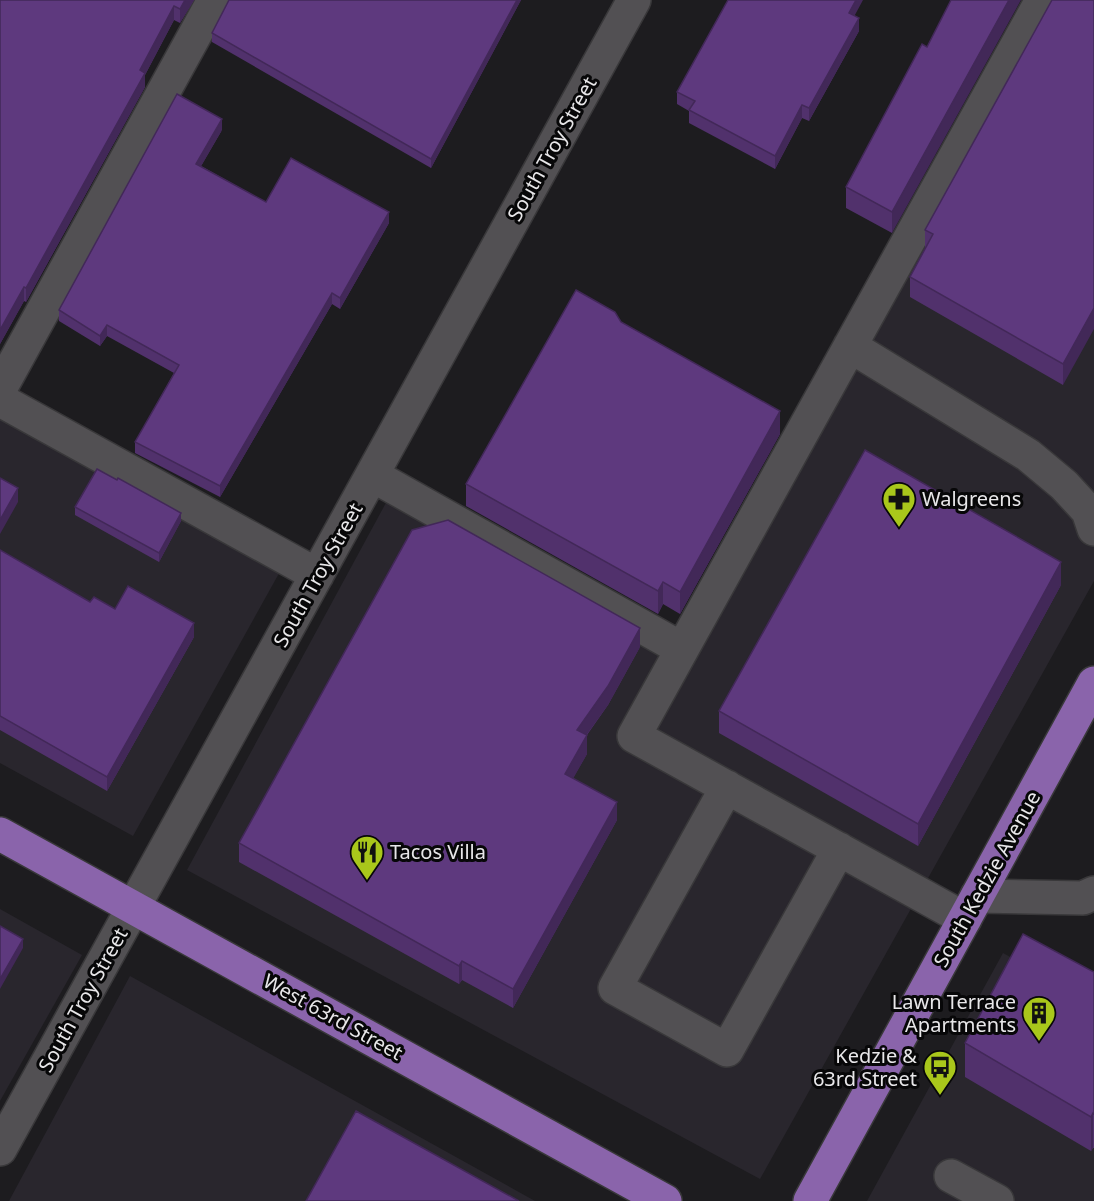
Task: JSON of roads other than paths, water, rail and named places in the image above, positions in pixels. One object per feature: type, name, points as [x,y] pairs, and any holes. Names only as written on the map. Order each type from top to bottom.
[{"type":"main road","name":"South Kedzie Avenue","points":[[810,1201],[1094,683]]},
{"type":"main road","name":"West 63rd Street","points":[[0,834],[665,1201]]},
{"type":"street","points":[[0,389],[214,0]]},
{"type":"street","name":"South Troy Street","points":[[0,1149],[634,0]]},
{"type":"street","points":[[1042,0],[634,736],[839,849],[971,908],[1083,898],[1094,893]]},
{"type":"street","points":[[850,346],[1028,455],[1064,485],[1088,511],[1094,529]]},
{"type":"street","points":[[0,400],[318,575]]},
{"type":"street","points":[[372,476],[682,649]]},
{"type":"street","points":[[728,787],[615,988],[727,1050],[839,849]]},
{"type":"street","points":[[951,1176],[997,1201]]},
{"type":"place","name":"Walgreens","points":[[899,528]]},
{"type":"place","name":"Tacos Villa","points":[[367,881]]},
{"type":"place","name":"Lawn Terrace Apartments","points":[[1039,1042]]},
{"type":"place","name":"Kedzie & 63rd Street","points":[[940,1096]]}]
